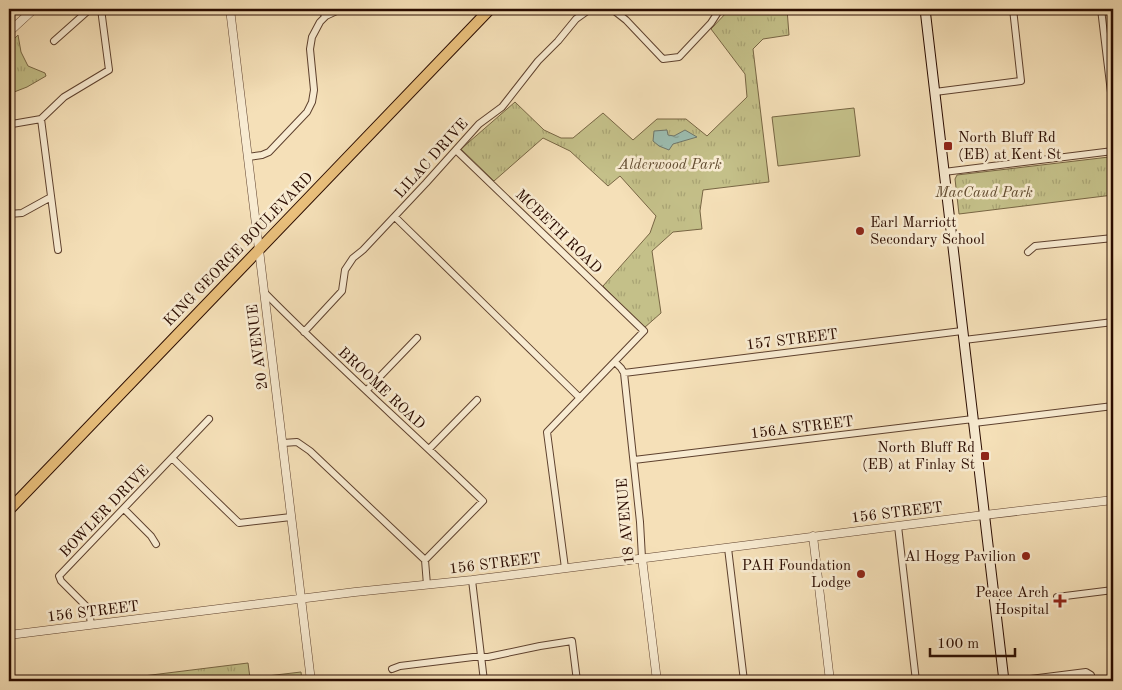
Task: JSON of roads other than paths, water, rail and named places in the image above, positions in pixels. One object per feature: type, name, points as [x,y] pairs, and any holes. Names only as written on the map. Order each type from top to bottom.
[{"type":"main road","name":"KING GEORGE BOULEVARD","points":[[9,510],[490,9]]},
{"type":"main road","points":[[925,9],[1004,681]]},
{"type":"street","points":[[9,32],[34,9]]},
{"type":"street","points":[[54,41],[90,9]]},
{"type":"street","points":[[9,124],[41,119],[64,97],[108,70],[101,9]]},
{"type":"street","name":"20 AVENUE","points":[[230,9],[311,681]]},
{"type":"street","points":[[320,9],[326,16]]},
{"type":"street","points":[[248,157],[269,152],[307,112],[312,102],[314,90],[310,48],[312,38],[320,22],[326,16],[341,9]]},
{"type":"street","name":"LILAC DRIVE","points":[[304,332],[342,291],[345,270],[354,258],[479,124],[502,107],[538,61],[576,19],[590,9]]},
{"type":"street","points":[[612,9],[626,20],[663,59],[679,57],[711,23],[720,9]]},
{"type":"street","points":[[935,92],[1021,82],[1013,9]]},
{"type":"street","points":[[1101,9],[1113,110]]},
{"type":"street","points":[[41,119],[58,250]]},
{"type":"street","name":"MCBETH ROAD","points":[[456,150],[644,331],[614,362]]},
{"type":"street","points":[[944,172],[1113,151]]},
{"type":"street","points":[[9,214],[22,213],[51,197]]},
{"type":"street","points":[[395,216],[580,398]]},
{"type":"street","points":[[1028,252],[1035,246],[1113,238]]},
{"type":"street","name":"BROOME ROAD","points":[[265,293],[483,501],[425,560]]},
{"type":"street","name":"157 STREET","points":[[624,372],[963,335],[1113,322]]},
{"type":"street","points":[[366,390],[417,338]]},
{"type":"street","points":[[565,568],[547,432],[614,362],[624,372]]},
{"type":"street","name":"18 AVENUE","points":[[624,372],[642,558],[657,681]]},
{"type":"street","points":[[429,449],[477,400]]},
{"type":"street","name":"156A STREET","points":[[634,460],[1113,406]]},
{"type":"street","name":"BOWLER DRIVE","points":[[91,625],[88,610],[61,581],[59,576],[209,419]]},
{"type":"street","points":[[283,443],[297,442],[310,451],[425,560],[427,585]]},
{"type":"street","points":[[172,458],[239,523],[291,517]]},
{"type":"street","name":"156 STREET","points":[[9,635],[472,580],[1113,500]]},
{"type":"street","points":[[124,509],[151,536],[156,544]]},
{"type":"street","points":[[898,526],[916,681]]},
{"type":"street","points":[[813,536],[830,681]]},
{"type":"street","points":[[728,548],[744,681]]},
{"type":"street","points":[[472,580],[484,681]]},
{"type":"street","points":[[1057,597],[1113,590]]},
{"type":"street","points":[[392,669],[400,666],[488,657],[572,641],[577,681]]},
{"type":"street","points":[[1014,681],[1086,672],[1092,678]]},
{"type":"water","points":[[667,130],[668,135],[674,136],[685,130],[697,137],[673,144],[669,150],[653,141],[654,131]]},
{"type":"place","name":"North Bluff Rd (EB) at Kent St","points":[[948,146]]},
{"type":"place","name":"Earl Marriott Secondary School","points":[[860,231]]},
{"type":"place","name":"North Bluff Rd (EB) at Finlay St","points":[[985,456]]},
{"type":"place","name":"Al Hogg Pavilion","points":[[1026,556]]},
{"type":"place","name":"PAH Foundation Lodge","points":[[861,574]]},
{"type":"place","name":"Peace Arch Hospital","points":[[1060,601]]},
{"type":"park label","name":"Alderwood Park","points":[[670,164]]},
{"type":"park label","name":"MacCaud Park","points":[[984,192]]}]
